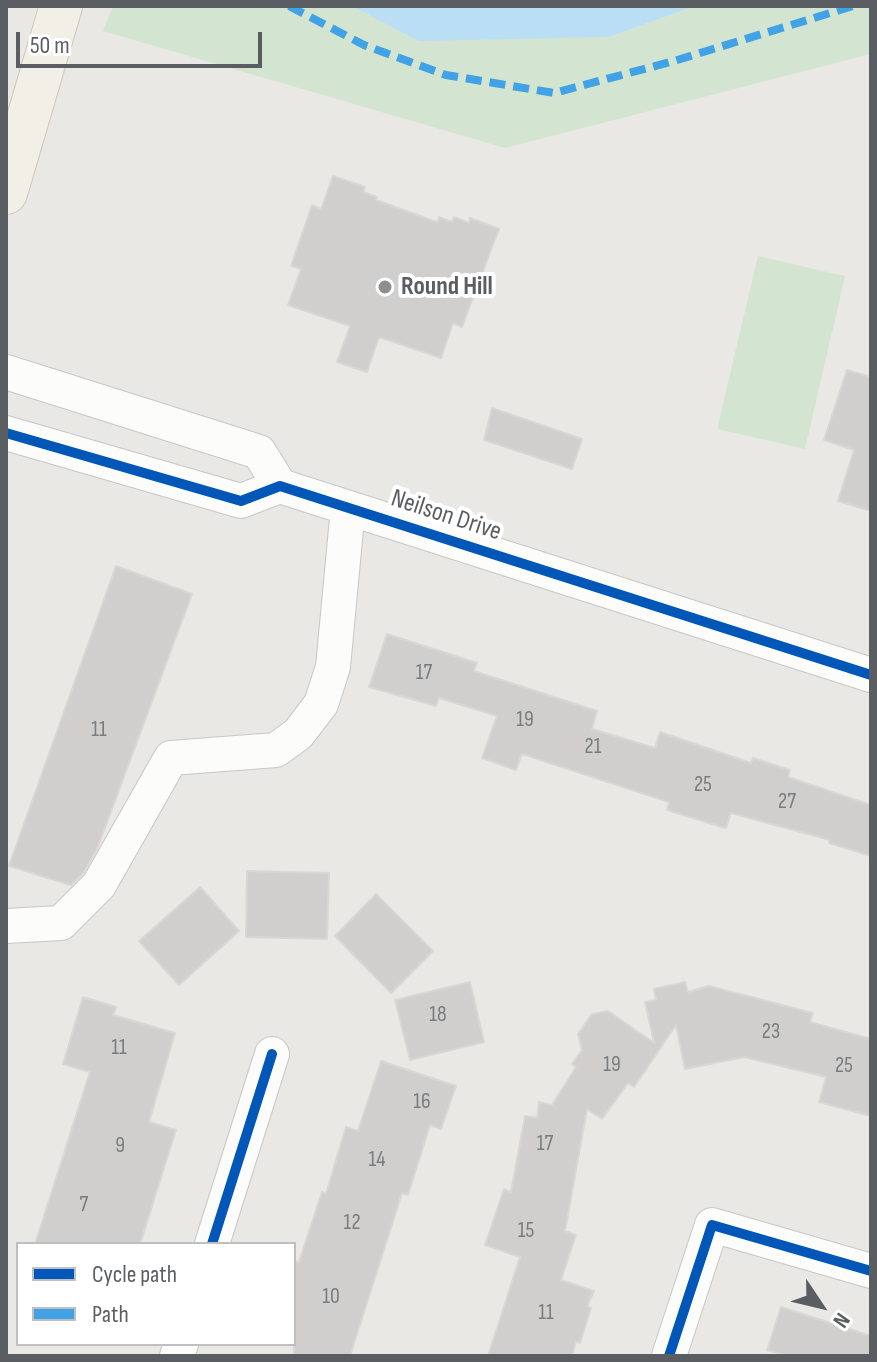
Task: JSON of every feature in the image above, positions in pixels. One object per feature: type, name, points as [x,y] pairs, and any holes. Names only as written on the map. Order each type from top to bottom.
[{"type":"main road","points":[[6,193],[61,6]]},
{"type":"street","points":[[6,372],[259,452],[280,486],[241,501],[6,433]]},
{"type":"street","name":"Neilson Drive","points":[[280,486],[871,675]]},
{"type":"street","points":[[6,926],[61,923],[99,885],[171,758],[276,750],[298,734],[321,704],[333,667],[348,508]]},
{"type":"street","points":[[213,1242],[272,1054]]},
{"type":"street","points":[[669,1356],[712,1225],[871,1271]]},
{"type":"green space","points":[[113,6],[352,6],[609,37],[695,6],[871,6],[871,54],[505,148],[103,31]]},
{"type":"green space","points":[[758,256],[845,276],[805,449],[717,429]]},
{"type":"water","points":[[352,6],[695,6],[609,37],[419,41]]},
{"type":"building","name":"Round Hill","points":[[333,176],[365,187],[363,192],[377,197],[376,200],[437,222],[439,217],[452,222],[454,217],[469,223],[470,218],[499,229],[462,327],[453,323],[441,358],[379,337],[367,372],[337,362],[350,326],[288,305],[301,269],[291,266],[312,205],[321,209]]},
{"type":"building","points":[[847,370],[871,377],[871,511],[838,501],[854,450],[824,440]]},
{"type":"building","points":[[492,408],[582,439],[572,469],[484,440]]},
{"type":"building","points":[[116,566],[192,594],[97,849],[83,873],[71,885],[9,866]]},
{"type":"building","points":[[387,634],[477,663],[474,671],[597,711],[592,729],[655,748],[660,732],[751,763],[753,758],[790,770],[788,777],[871,805],[871,856],[829,843],[830,840],[731,813],[726,828],[719,826],[667,810],[669,802],[522,754],[516,770],[482,758],[497,716],[439,698],[436,706],[369,687]]},
{"type":"building","points":[[247,871],[329,873],[327,939],[246,937]]},
{"type":"building","points":[[200,887],[239,931],[179,985],[139,941]]},
{"type":"building","points":[[376,894],[433,951],[391,993],[335,936]]},
{"type":"building","points":[[470,982],[484,1042],[410,1060],[395,1000]]},
{"type":"building","points":[[685,982],[688,992],[709,986],[813,1013],[810,1022],[871,1039],[871,1116],[819,1102],[826,1077],[744,1057],[685,1069],[676,1025],[634,1087],[628,1083],[602,1119],[587,1109],[565,1231],[576,1235],[561,1280],[594,1291],[587,1306],[591,1308],[580,1343],[576,1341],[572,1356],[488,1356],[520,1257],[485,1245],[504,1189],[511,1192],[525,1116],[537,1118],[539,1102],[552,1105],[576,1067],[572,1064],[582,1050],[578,1034],[592,1014],[608,1011],[654,1043],[645,1002],[656,1000],[654,989]]},
{"type":"building","points":[[83,997],[116,1007],[113,1015],[175,1033],[149,1122],[176,1130],[141,1242],[36,1242],[90,1072],[63,1064]]},
{"type":"building","points":[[381,1061],[456,1086],[441,1129],[430,1125],[408,1195],[402,1193],[350,1356],[294,1356],[296,1261],[299,1262],[322,1192],[326,1194],[346,1127],[358,1131]]},
{"type":"building","points":[[781,1307],[871,1336],[871,1356],[788,1356],[767,1350]]},
{"type":"marked path","points":[[289,6],[364,45],[446,75],[554,93],[674,61],[853,6]]},
{"type":"cycle path","points":[[6,433],[241,501],[280,486],[871,675]]},
{"type":"cycle path","points":[[213,1242],[272,1054]]},
{"type":"cycle path","points":[[669,1356],[712,1225],[871,1271]]},
{"type":"place","name":"Round Hill","points":[[385,287]]}]
